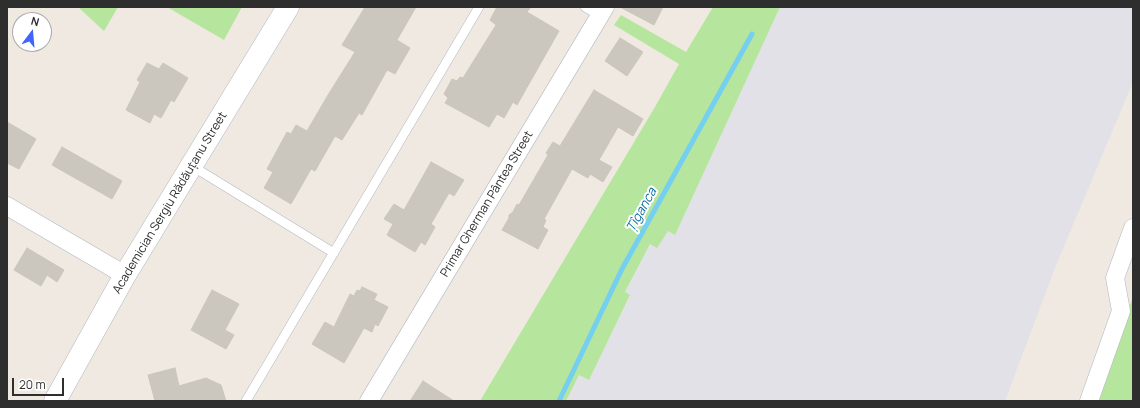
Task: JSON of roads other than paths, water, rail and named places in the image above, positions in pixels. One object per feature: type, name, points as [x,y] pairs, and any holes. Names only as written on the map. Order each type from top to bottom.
[{"type":"street","name":"Academician Sergiu Rădăuțanu Street","points":[[54,401],[126,276],[288,7]]},
{"type":"street","name":"Primar Gherman Pântea Street","points":[[369,401],[597,10]]},
{"type":"street","points":[[7,206],[126,276]]},
{"type":"street","points":[[1089,401],[1121,311],[1115,278],[1133,228]]},
{"type":"lane","points":[[246,401],[479,7]]},
{"type":"lane","points":[[192,166],[334,253]]},
{"type":"waterway","name":"Țîganca","points":[[559,401],[622,269],[752,34]]}]
